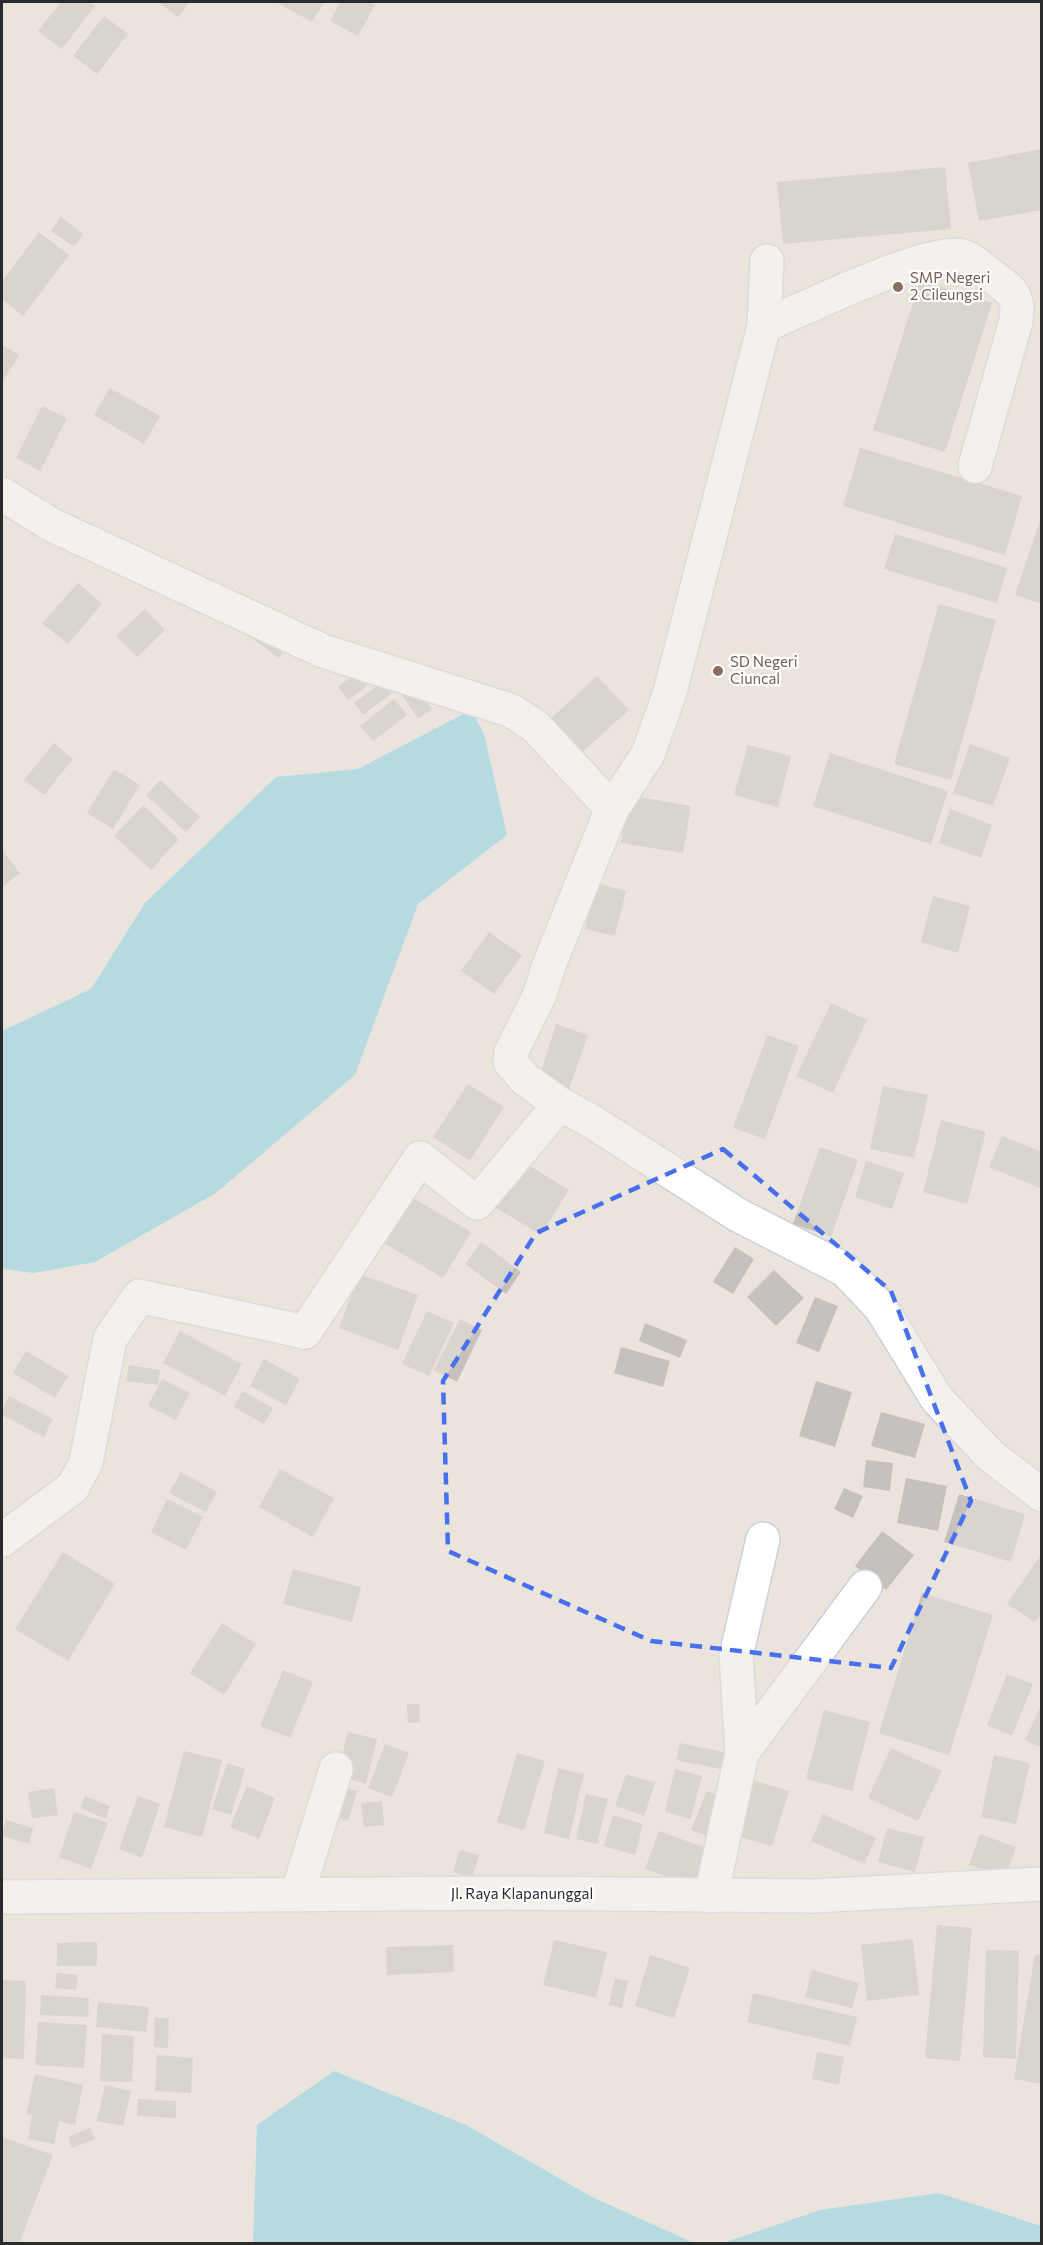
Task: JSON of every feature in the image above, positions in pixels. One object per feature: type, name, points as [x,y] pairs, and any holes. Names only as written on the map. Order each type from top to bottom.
[{"type":"street","points":[[764,326],[907,265],[939,256],[962,256],[1011,289],[1019,306],[975,466]]},
{"type":"street","points":[[767,261],[764,326],[670,692],[648,754],[612,809],[549,965],[540,993],[511,1052],[510,1062],[526,1080],[560,1104],[599,1126],[738,1215],[845,1270],[881,1308],[937,1399],[991,1456],[1041,1495]]},
{"type":"street","points":[[2,494],[52,525],[323,651],[510,710],[535,726],[612,809]]},
{"type":"street","points":[[2,1540],[73,1487],[86,1462],[110,1338],[139,1296],[305,1332],[420,1158],[477,1203],[560,1104]]},
{"type":"street","points":[[711,1896],[742,1753],[736,1656],[763,1539]]},
{"type":"street","points":[[742,1753],[865,1587]]},
{"type":"street","points":[[297,1894],[336,1769]]},
{"type":"street","name":"Jl. Raya Klapanunggal","points":[[2,1897],[504,1893],[813,1896],[1041,1884]]},
{"type":"highlighted area","points":[[723,1149],[891,1291],[971,1501],[891,1668],[651,1641],[448,1551],[443,1381],[536,1233]]},
{"type":"water","points":[[471,710],[484,734],[507,835],[418,904],[355,1075],[216,1193],[95,1262],[34,1273],[2,1269],[2,1031],[91,989],[145,903],[276,777],[358,769]]},
{"type":"water","points":[[334,2071],[466,2125],[592,2197],[694,2243],[253,2243],[257,2125]]},
{"type":"water","points":[[939,2193],[1041,2226],[1041,2243],[723,2243],[820,2210]]},
{"type":"building","points":[[61,2],[90,2],[95,6],[62,49],[38,31]]},
{"type":"building","points":[[158,2],[190,2],[178,17]]},
{"type":"building","points":[[276,2],[324,2],[312,22]]},
{"type":"building","points":[[340,2],[369,2],[375,5],[358,36],[330,21]]},
{"type":"building","points":[[104,16],[128,34],[97,74],[73,56]]},
{"type":"building","points":[[1042,149],[1042,210],[979,221],[968,163]]},
{"type":"building","points":[[945,167],[951,229],[783,244],[777,182]]},
{"type":"building","points":[[61,217],[83,234],[74,247],[51,231]]},
{"type":"building","points":[[39,232],[69,255],[23,316],[2,299],[2,281]]},
{"type":"building","points":[[920,280],[992,303],[945,452],[873,430]]},
{"type":"building","points":[[2,345],[19,355],[2,383]]},
{"type":"building","points":[[110,388],[160,416],[144,444],[94,415]]},
{"type":"building","points":[[42,406],[67,418],[40,471],[16,458]]},
{"type":"building","points":[[860,448],[1022,496],[1005,555],[843,506]]},
{"type":"building","points":[[1042,515],[1042,604],[1015,595]]},
{"type":"building","points":[[895,534],[1007,568],[997,603],[884,569]]},
{"type":"building","points":[[78,583],[102,604],[68,644],[42,623]]},
{"type":"building","points":[[939,604],[996,620],[951,780],[894,764]]},
{"type":"building","points":[[145,609],[165,630],[137,657],[116,636]]},
{"type":"building","points":[[256,622],[288,645],[279,658],[246,634]]},
{"type":"building","points":[[364,666],[375,679],[348,700],[338,687]]},
{"type":"building","points":[[597,676],[629,710],[578,756],[547,722]]},
{"type":"building","points":[[384,681],[392,693],[363,715],[354,703]]},
{"type":"building","points":[[414,682],[432,710],[418,719],[400,692]]},
{"type":"building","points":[[394,699],[407,715],[373,741],[360,726]]},
{"type":"building","points":[[54,743],[73,759],[44,795],[24,780]]},
{"type":"building","points":[[970,744],[1010,758],[993,806],[953,793]]},
{"type":"building","points":[[748,745],[791,756],[778,807],[734,795]]},
{"type":"building","points":[[830,753],[948,791],[931,844],[813,806]]},
{"type":"building","points":[[114,769],[140,785],[113,829],[87,813]]},
{"type":"building","points":[[160,780],[200,817],[186,832],[146,795]]},
{"type":"building","points":[[628,795],[691,806],[683,853],[621,843]]},
{"type":"building","points":[[143,805],[179,839],[151,870],[114,836]]},
{"type":"building","points":[[950,809],[992,825],[981,858],[939,843]]},
{"type":"building","points":[[2,850],[20,873],[2,887]]},
{"type":"building","points":[[596,883],[626,891],[615,936],[585,929]]},
{"type":"building","points":[[933,896],[970,906],[958,953],[921,942]]},
{"type":"building","points":[[489,932],[522,955],[494,994],[461,971]]},
{"type":"building","points":[[831,1003],[867,1020],[833,1093],[796,1076]]},
{"type":"building","points":[[556,1024],[588,1035],[567,1095],[537,1085]]},
{"type":"building","points":[[767,1035],[799,1046],[765,1139],[733,1128]]},
{"type":"building","points":[[468,1084],[504,1107],[470,1161],[433,1137]]},
{"type":"building","points":[[883,1086],[928,1095],[914,1158],[870,1149]]},
{"type":"building","points":[[941,1120],[986,1132],[967,1204],[923,1192]]},
{"type":"building","points":[[1002,1136],[1042,1152],[1040,1188],[989,1167]]},
{"type":"building","points":[[820,1147],[858,1160],[831,1237],[793,1224]]},
{"type":"building","points":[[522,1161],[569,1190],[541,1235],[493,1206]]},
{"type":"building","points":[[866,1161],[904,1173],[892,1209],[855,1197]]},
{"type":"building","points":[[408,1195],[471,1232],[443,1278],[380,1241]]},
{"type":"building","points":[[481,1242],[521,1272],[506,1294],[465,1264]]},
{"type":"building","points":[[735,1247],[754,1259],[733,1294],[713,1282]]},
{"type":"building","points":[[774,1270],[804,1298],[776,1326],[747,1297]]},
{"type":"building","points":[[359,1274],[418,1295],[398,1350],[339,1328]]},
{"type":"building","points":[[815,1297],[838,1306],[819,1352],[796,1343]]},
{"type":"building","points":[[427,1311],[454,1323],[429,1376],[402,1364]]},
{"type":"building","points":[[460,1319],[482,1330],[457,1382],[434,1370]]},
{"type":"building","points":[[645,1323],[687,1340],[680,1358],[639,1341]]},
{"type":"building","points":[[180,1331],[242,1364],[225,1396],[163,1363]]},
{"type":"building","points":[[621,1347],[670,1361],[663,1387],[614,1373]]},
{"type":"building","points":[[26,1351],[68,1376],[55,1398],[13,1373]]},
{"type":"building","points":[[264,1359],[300,1379],[286,1405],[250,1386]]},
{"type":"building","points":[[129,1365],[160,1370],[158,1385],[126,1381]]},
{"type":"building","points":[[162,1379],[190,1393],[176,1420],[148,1406]]},
{"type":"building","points":[[816,1381],[852,1392],[835,1447],[799,1436]]},
{"type":"building","points":[[242,1391],[273,1408],[264,1424],[234,1407]]},
{"type":"building","points":[[9,1396],[53,1419],[44,1437],[2,1415]]},
{"type":"building","points":[[881,1412],[925,1424],[915,1458],[871,1446]]},
{"type":"building","points":[[866,1460],[893,1463],[890,1491],[863,1487]]},
{"type":"building","points":[[280,1469],[334,1498],[313,1537],[259,1507]]},
{"type":"building","points":[[181,1472],[217,1492],[206,1512],[169,1493]]},
{"type":"building","points":[[906,1478],[947,1486],[938,1531],[897,1523]]},
{"type":"building","points":[[844,1488],[863,1496],[853,1518],[834,1509]]},
{"type":"building","points":[[959,1494],[1025,1514],[1011,1562],[944,1542]]},
{"type":"building","points":[[167,1499],[203,1517],[186,1550],[151,1532]]},
{"type":"building","points":[[882,1531],[914,1555],[886,1590],[855,1566]]},
{"type":"building","points":[[63,1552],[115,1584],[68,1661],[15,1629]]},
{"type":"building","points":[[1042,1553],[1042,1613],[1035,1622],[1007,1604]]},
{"type":"building","points":[[293,1569],[361,1587],[352,1622],[283,1604]]},
{"type":"building","points":[[922,1593],[993,1615],[949,1755],[879,1733]]},
{"type":"building","points":[[222,1623],[256,1644],[224,1695],[190,1673]]},
{"type":"building","points":[[283,1670],[313,1682],[290,1738],[260,1726]]},
{"type":"building","points":[[1007,1674],[1033,1684],[1012,1736],[987,1725]]},
{"type":"building","points":[[1042,1703],[1042,1748],[1025,1740]]},
{"type":"building","points":[[407,1704],[419,1704],[420,1722],[408,1723]]},
{"type":"building","points":[[824,1710],[870,1722],[852,1791],[806,1779]]},
{"type":"building","points":[[348,1732],[377,1739],[366,1784],[337,1776]]},
{"type":"building","points":[[680,1743],[733,1754],[730,1771],[676,1760]]},
{"type":"building","points":[[385,1744],[409,1753],[392,1797],[368,1788]]},
{"type":"building","points":[[891,1748],[942,1771],[918,1821],[868,1798]]},
{"type":"building","points":[[184,1751],[222,1760],[202,1837],[164,1827]]},
{"type":"building","points":[[517,1753],[545,1761],[524,1830],[497,1822]]},
{"type":"building","points":[[994,1755],[1030,1763],[1016,1824],[981,1817]]},
{"type":"building","points":[[227,1763],[245,1769],[231,1815],[212,1809]]},
{"type":"building","points":[[558,1768],[584,1774],[569,1839],[544,1833]]},
{"type":"building","points":[[675,1769],[702,1776],[691,1819],[665,1812]]},
{"type":"building","points":[[626,1774],[655,1783],[644,1816],[615,1806]]},
{"type":"building","points":[[746,1778],[789,1791],[772,1846],[730,1834]]},
{"type":"building","points":[[333,1783],[357,1791],[348,1821],[324,1814]]},
{"type":"building","points":[[247,1786],[275,1798],[259,1839],[230,1827]]},
{"type":"building","points":[[54,1788],[58,1815],[32,1818],[28,1792]]},
{"type":"building","points":[[707,1791],[729,1800],[713,1838],[691,1830]]},
{"type":"building","points":[[586,1794],[608,1799],[597,1844],[576,1839]]},
{"type":"building","points":[[85,1796],[110,1806],[106,1819],[80,1808]]},
{"type":"building","points":[[138,1796],[160,1804],[142,1858],[119,1849]]},
{"type":"building","points":[[382,1801],[384,1825],[364,1827],[361,1803]]},
{"type":"building","points":[[74,1812],[108,1823],[91,1869],[59,1857]]},
{"type":"building","points":[[823,1814],[876,1838],[864,1864],[811,1841]]},
{"type":"building","points":[[613,1815],[643,1824],[635,1855],[604,1846]]},
{"type":"building","points":[[6,1820],[33,1828],[29,1844],[2,1836]]},
{"type":"building","points":[[887,1828],[924,1837],[915,1872],[878,1862]]},
{"type":"building","points":[[659,1831],[706,1848],[693,1886],[645,1869]]},
{"type":"building","points":[[980,1834],[1016,1847],[1005,1878],[969,1865]]},
{"type":"building","points":[[460,1850],[479,1855],[472,1878],[453,1872]]},
{"type":"building","points":[[937,1925],[972,1928],[960,2061],[925,2058]]},
{"type":"building","points":[[913,1939],[919,1995],[867,2001],[861,1945]]},
{"type":"building","points":[[554,1940],[607,1952],[596,1998],[543,1985]]},
{"type":"building","points":[[97,1942],[97,1966],[57,1966],[57,1943]]},
{"type":"building","points":[[453,1945],[454,1972],[387,1975],[386,1947]]},
{"type":"building","points":[[986,1950],[1019,1951],[1016,2059],[983,2057]]},
{"type":"building","points":[[1035,1954],[1042,1955],[1042,2084],[1014,2079]]},
{"type":"building","points":[[650,1955],[690,1968],[674,2018],[635,2006]]},
{"type":"building","points":[[812,1970],[859,1983],[852,2008],[805,1997]]},
{"type":"building","points":[[57,1973],[78,1975],[76,1990],[55,1988]]},
{"type":"building","points":[[615,1978],[628,1981],[622,2008],[609,2005]]},
{"type":"building","points":[[2,1980],[26,1981],[24,2059],[2,2058]]},
{"type":"building","points":[[753,1993],[857,2017],[850,2046],[747,2022]]},
{"type":"building","points":[[41,1995],[89,1998],[88,2017],[40,2015]]},
{"type":"building","points":[[98,2002],[149,2007],[146,2032],[96,2027]]},
{"type":"building","points":[[155,2018],[169,2018],[168,2048],[154,2047]]},
{"type":"building","points":[[38,2022],[87,2025],[84,2068],[35,2065]]},
{"type":"building","points":[[102,2034],[134,2036],[132,2082],[100,2081]]},
{"type":"building","points":[[817,2052],[844,2057],[839,2085],[812,2079]]},
{"type":"building","points":[[157,2055],[193,2058],[191,2093],[155,2091]]},
{"type":"building","points":[[35,2074],[83,2085],[75,2125],[59,2121],[54,2144],[28,2139],[32,2115],[26,2114]]},
{"type":"building","points":[[105,2085],[131,2091],[123,2126],[97,2121]]},
{"type":"building","points":[[138,2099],[176,2101],[176,2118],[137,2116]]},
{"type":"building","points":[[90,2128],[95,2139],[72,2148],[68,2137]]},
{"type":"building","points":[[2,2137],[53,2155],[19,2244],[2,2244]]},
{"type":"place","name":"SMP Negeri 2 Cileungsi","points":[[898,287]]},
{"type":"place","name":"SD Negeri Ciuncal","points":[[718,671]]}]
